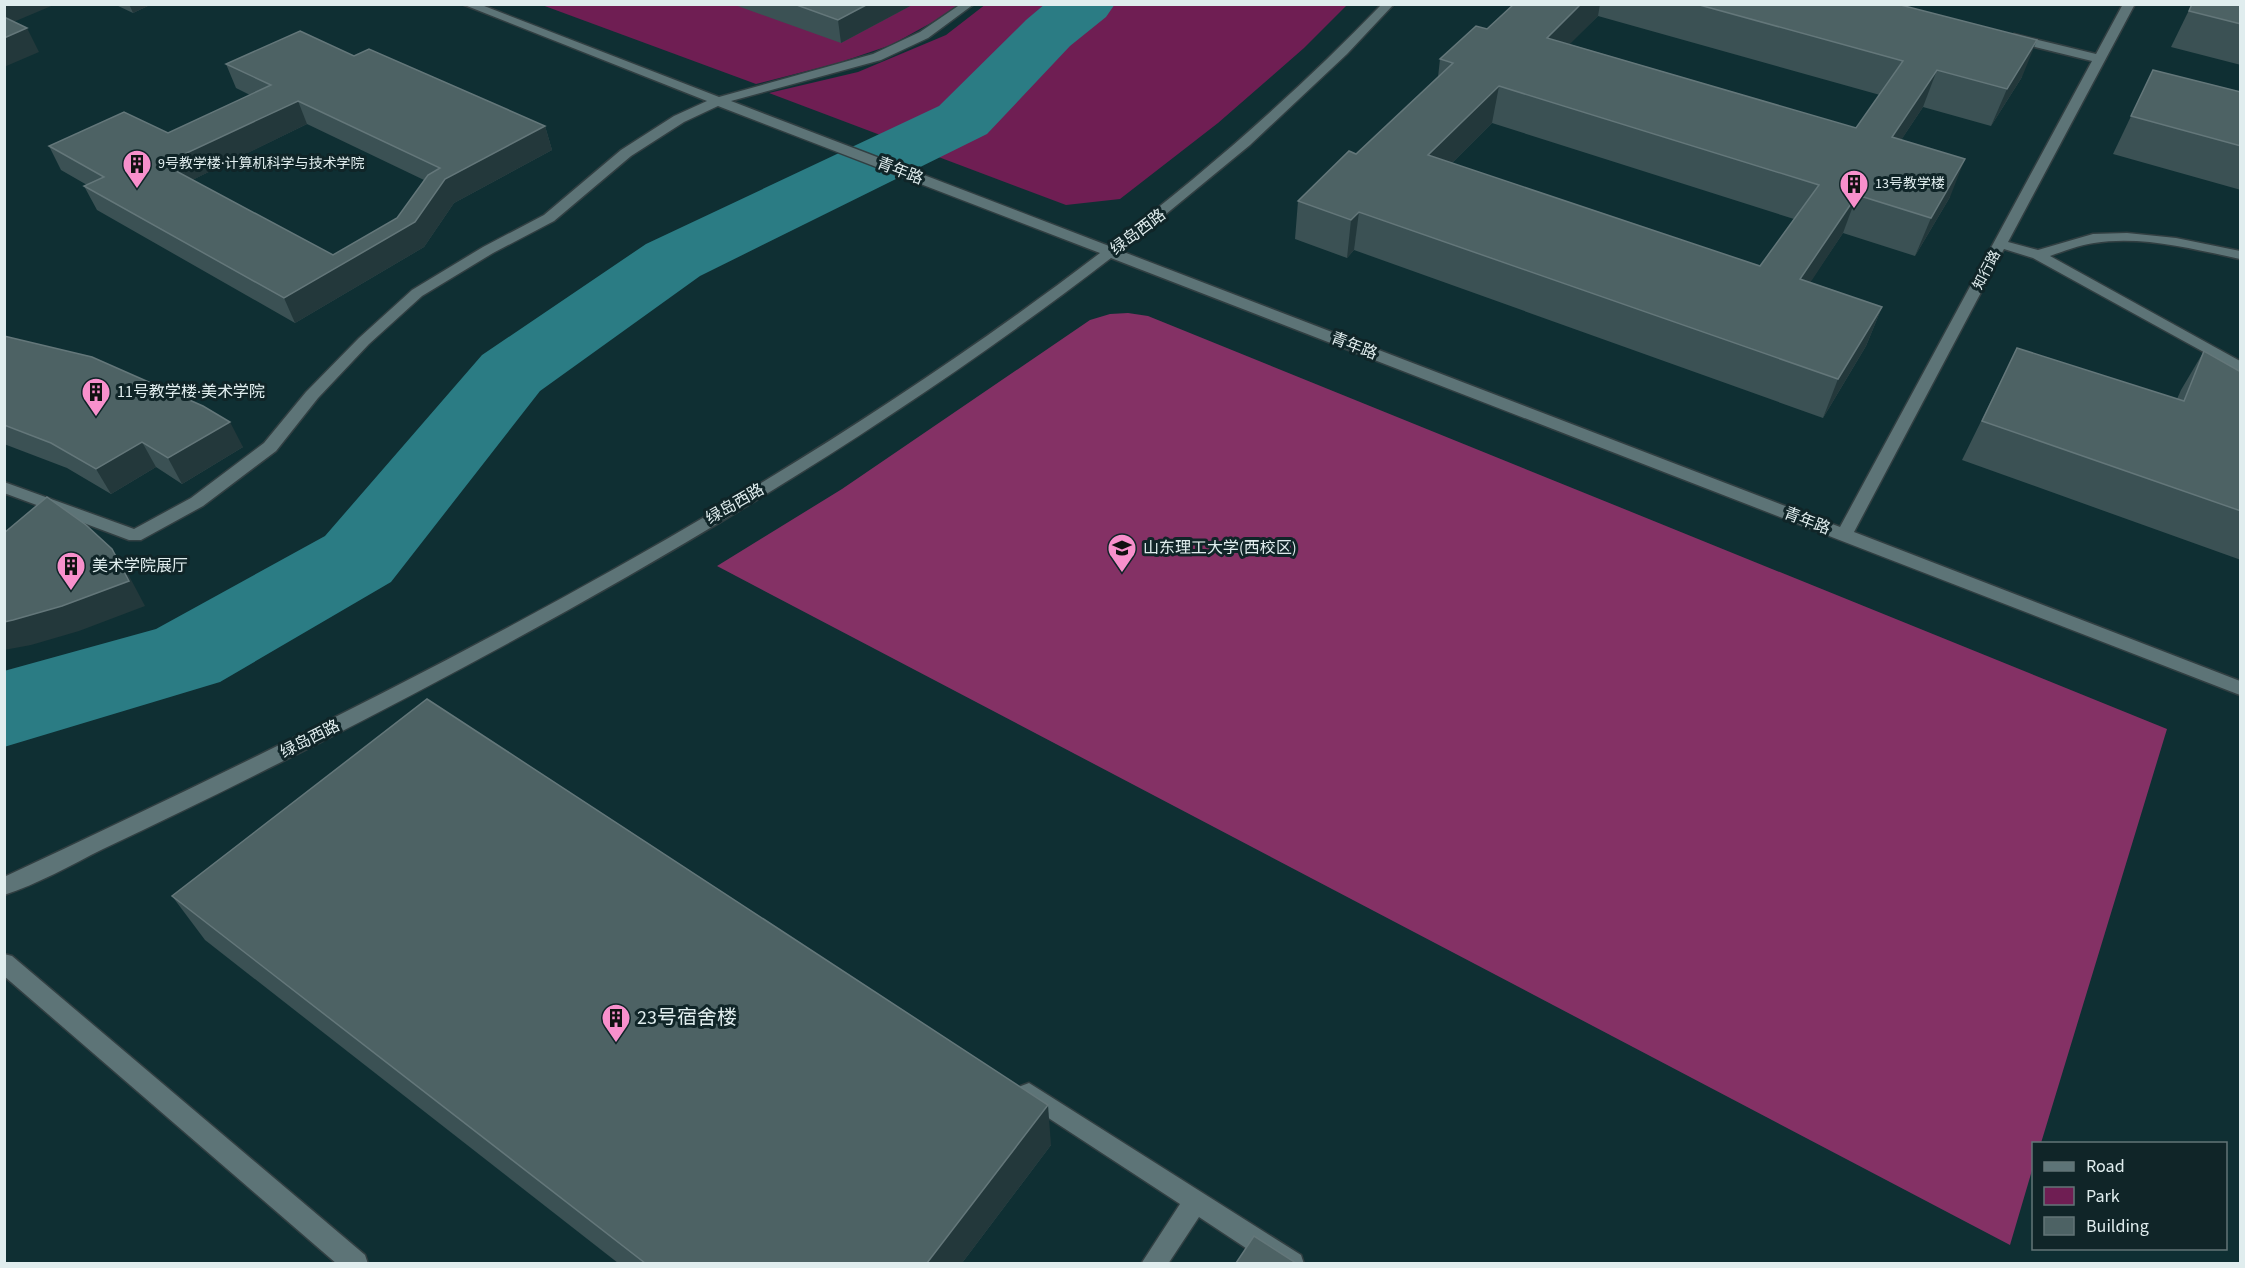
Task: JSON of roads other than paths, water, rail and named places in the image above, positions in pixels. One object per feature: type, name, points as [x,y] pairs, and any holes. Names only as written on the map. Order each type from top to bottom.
[{"type":"street","name":"青年路","points":[[467,4],[2241,688]]},
{"type":"street","points":[[4,487],[135,536],[197,502],[270,447],[312,395],[356,348],[417,293],[488,250],[549,218],[590,186],[626,153],[679,119],[718,101],[877,57],[924,35],[969,4]]},
{"type":"street","name":"绿岛西路","points":[[4,887],[417,694],[775,481],[911,395],[1167,210],[1272,121],[1355,42],[1389,4]]},
{"type":"street","name":"知行路","points":[[1844,535],[2128,4]]},
{"type":"street","points":[[1998,33],[2100,59]]},
{"type":"street","points":[[2038,255],[2067,245],[2109,236],[2200,246],[2241,255]]},
{"type":"street","points":[[2001,244],[2038,255],[2241,368]]},
{"type":"street","points":[[30,528],[55,506]]},
{"type":"street","points":[[4,963],[356,1263]]},
{"type":"street","points":[[1015,1084],[1292,1263]]},
{"type":"street","points":[[1154,1263],[1196,1201]]},
{"type":"waterway","points":[[4,709],[186,657],[358,559],[511,373],[673,260],[963,120],[1048,33],[1084,4]]},
{"type":"place","name":"9号教学楼·计算机科学与技术学院","points":[[137,190]]},
{"type":"place","name":"13号教学楼","points":[[1854,210]]},
{"type":"place","name":"11号教学楼·美术学院","points":[[96,418]]},
{"type":"place","name":"山东理工大学(西校区)","points":[[1122,574]]},
{"type":"place","name":"美术学院展厅","points":[[71,592]]},
{"type":"place","name":"23号宿舍楼","points":[[616,1044]]}]
